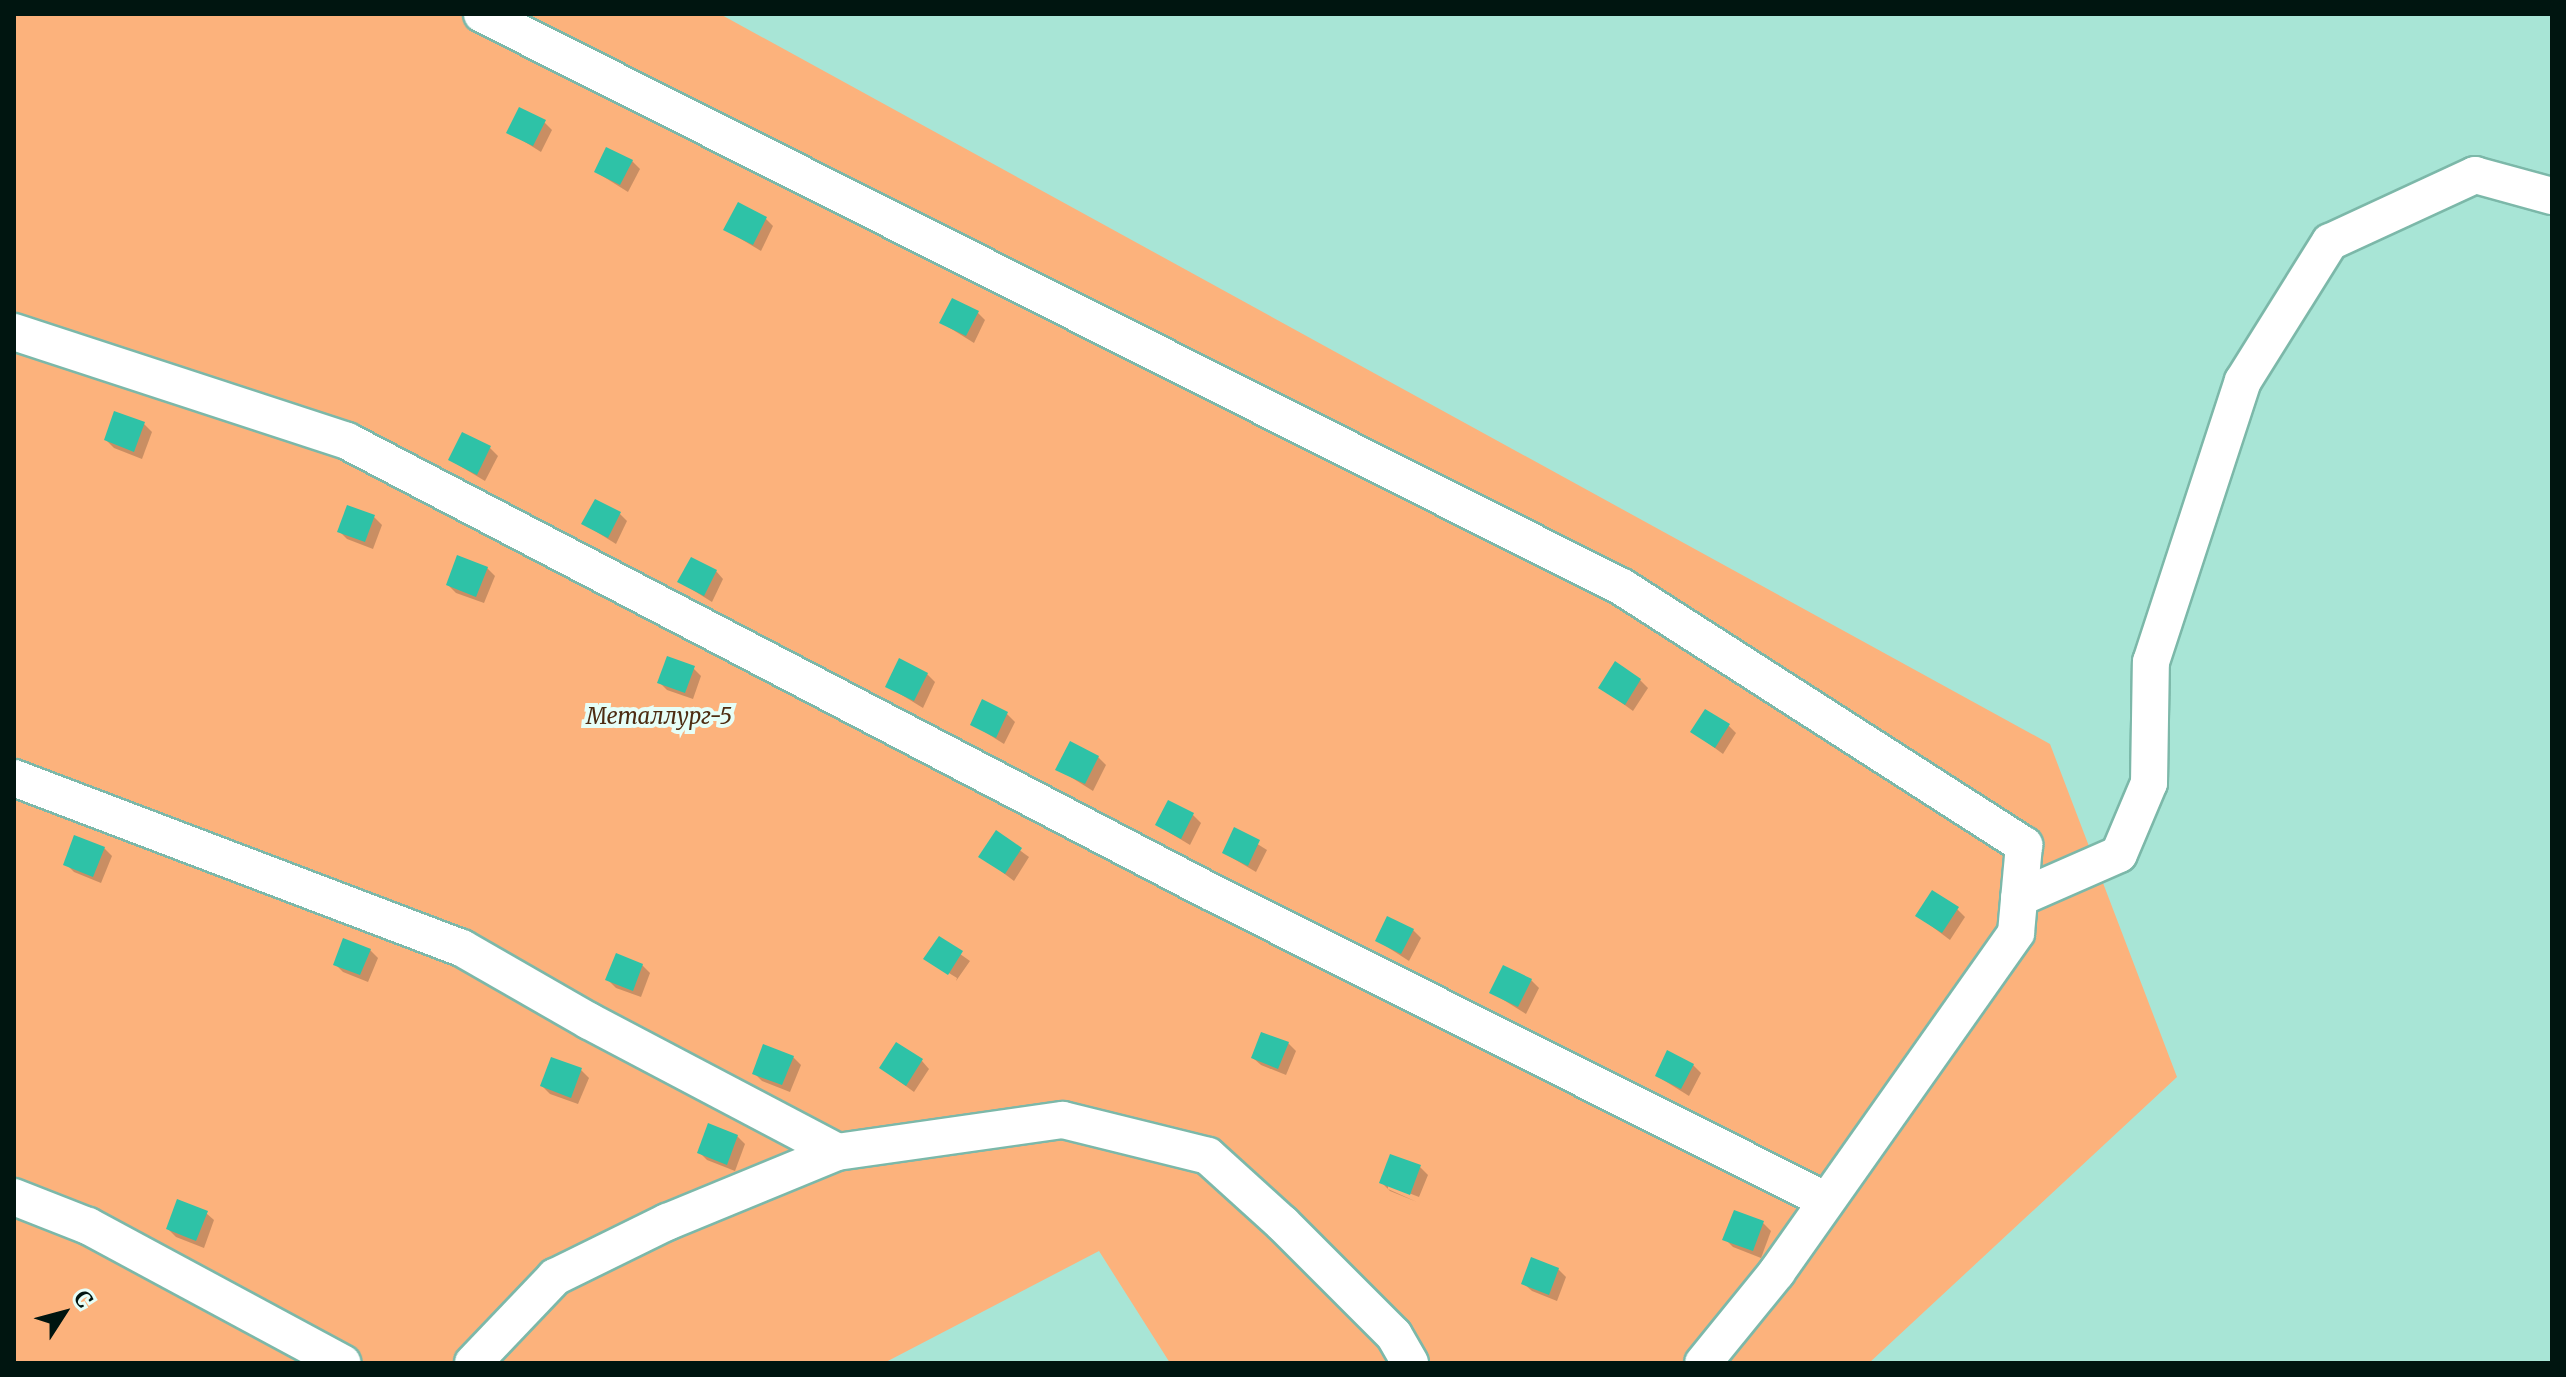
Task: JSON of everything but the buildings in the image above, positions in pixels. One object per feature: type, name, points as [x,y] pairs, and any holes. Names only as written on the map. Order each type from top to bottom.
[{"type":"street","points":[[482,14],[1622,587],[2024,845],[2016,933],[1777,1272],[1703,1363]]},
{"type":"street","points":[[2019,898],[2119,854],[2149,783],[2151,662],[2243,381],[2330,242],[2475,175],[2552,196]]},
{"type":"street","points":[[14,332],[347,441],[1209,891],[1825,1200]]},
{"type":"street","points":[[14,778],[462,948],[589,1021],[837,1152]]},
{"type":"street","points":[[473,1363],[555,1277],[667,1222],[837,1152],[1063,1120],[1208,1156],[1282,1223],[1394,1335],[1410,1363]]},
{"type":"street","points":[[14,1197],[88,1226],[342,1363]]},
{"type":"green space","name":"Металлург-5","points":[[14,14],[720,14],[2050,744],[2177,1077],[1869,1363],[1170,1363],[1099,1251],[884,1363],[14,1363]]}]
